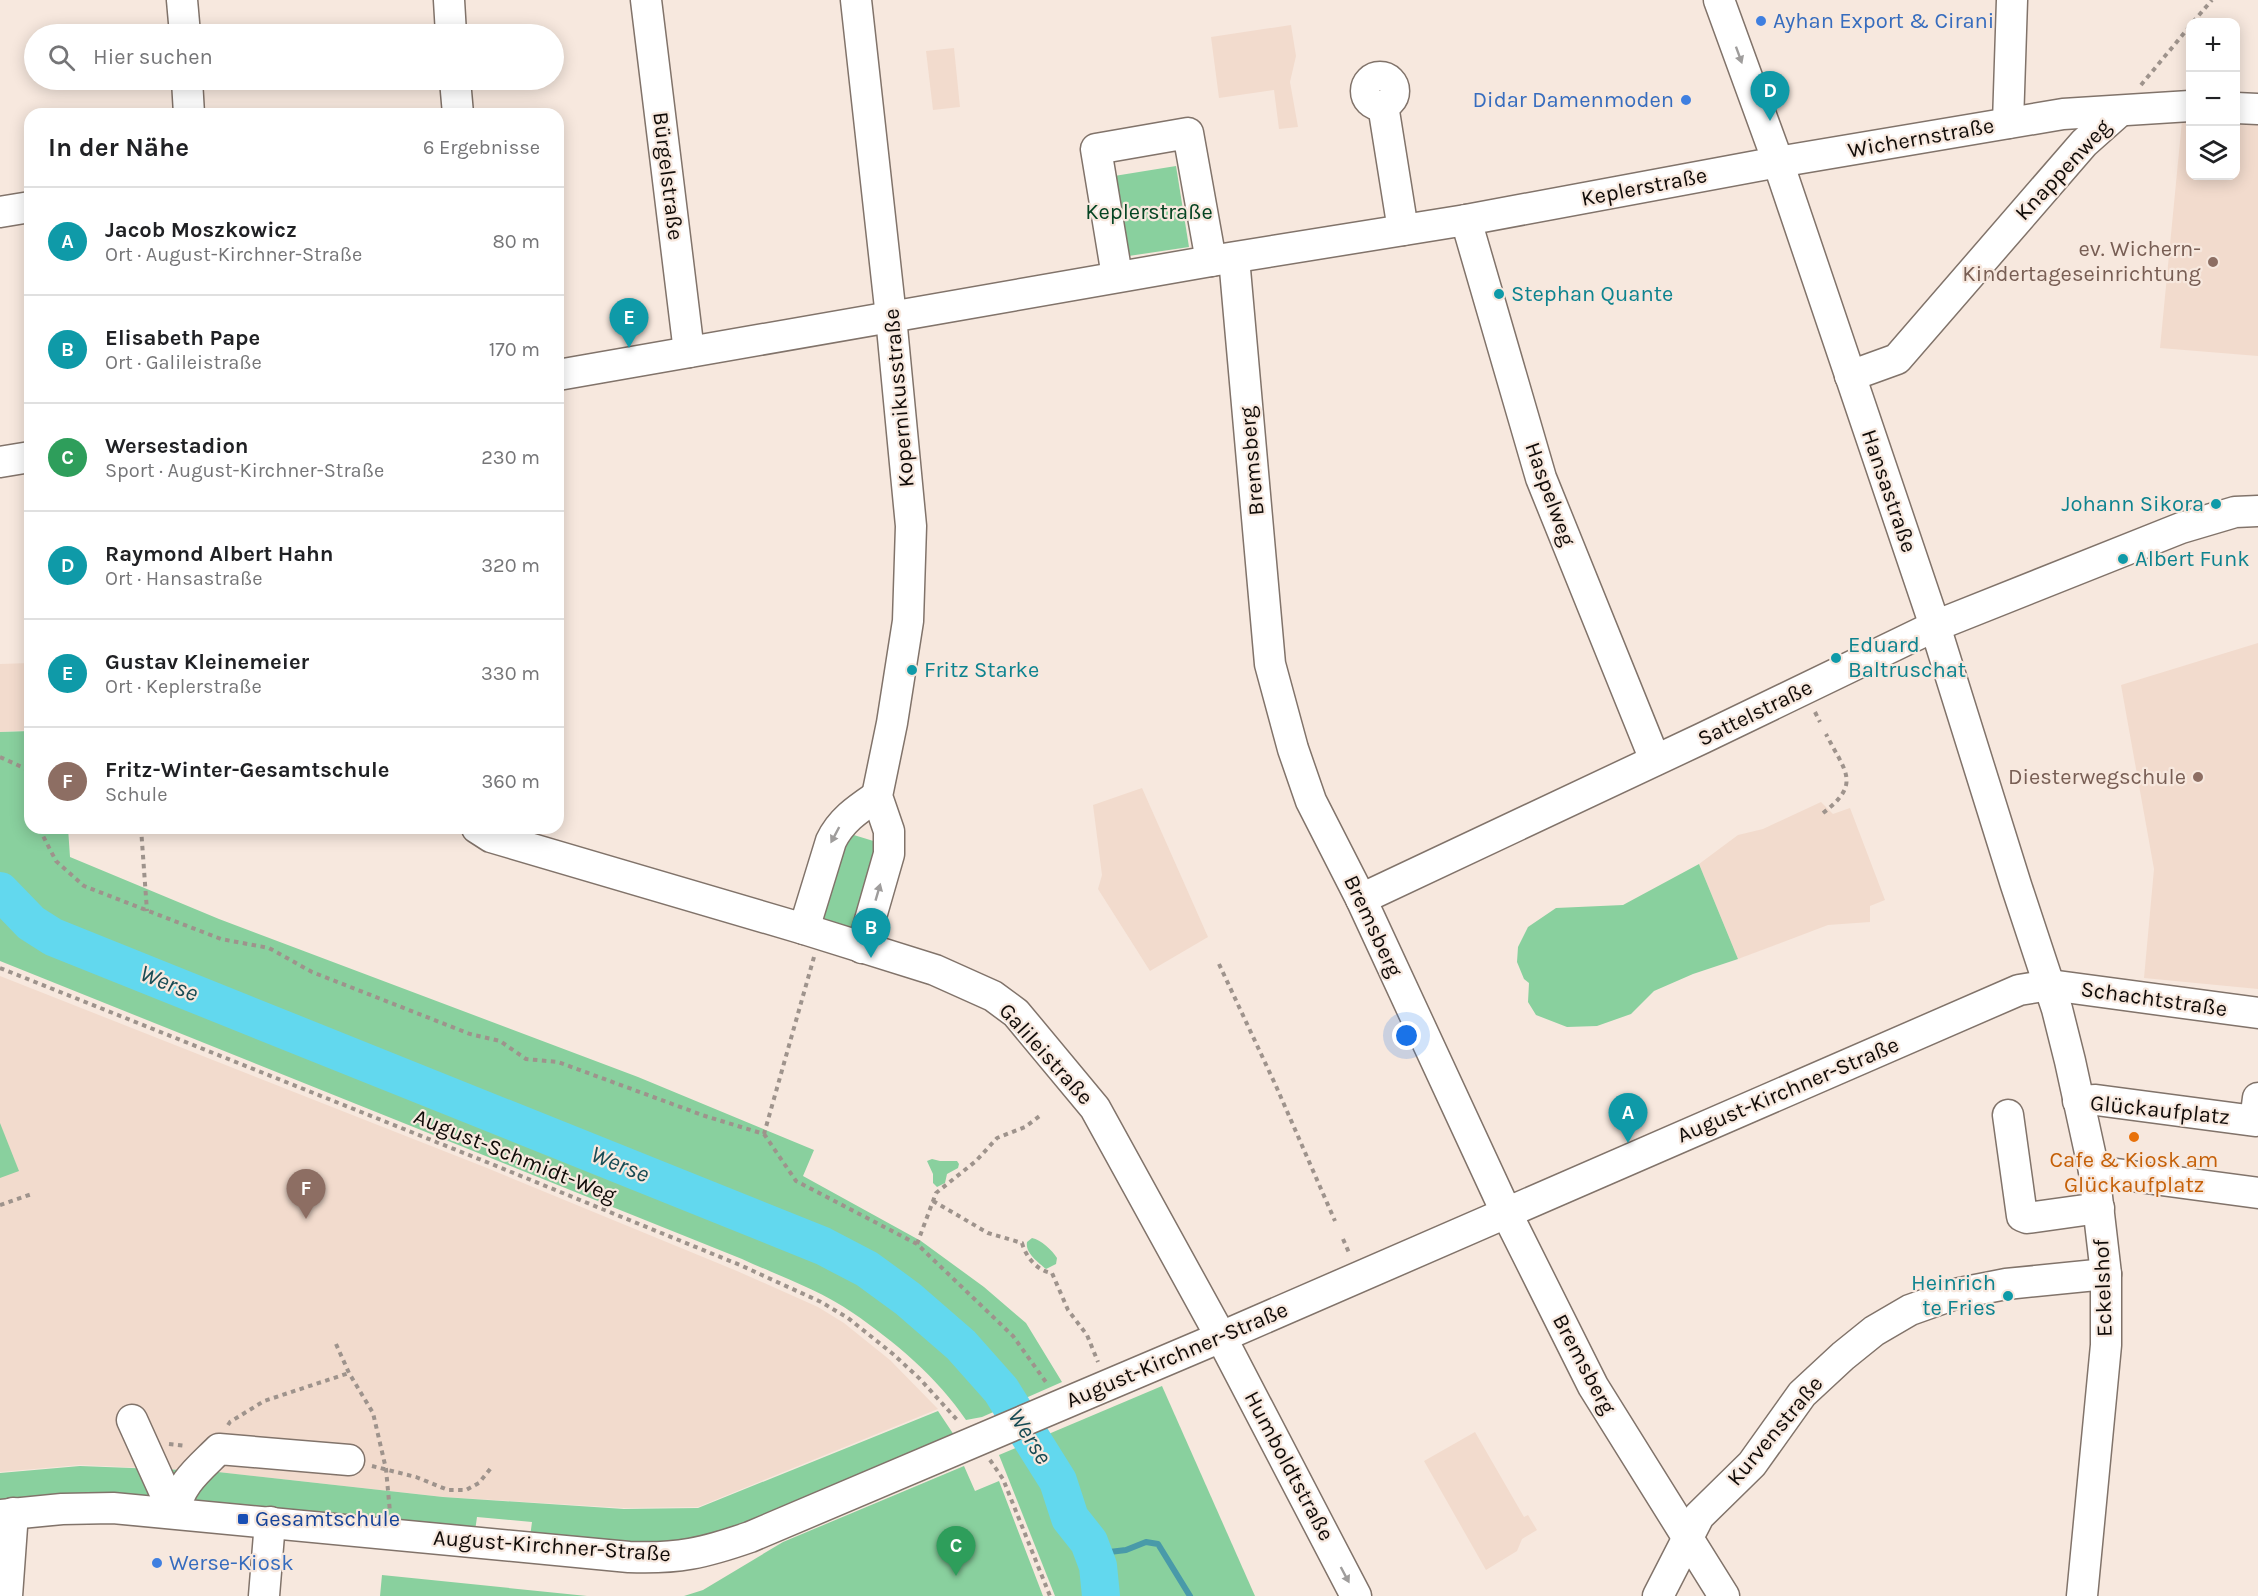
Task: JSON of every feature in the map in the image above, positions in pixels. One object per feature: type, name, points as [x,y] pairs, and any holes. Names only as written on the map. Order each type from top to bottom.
[{"type":"street","points":[[182,0],[184,24]]},
{"type":"street","points":[[447,24],[449,0]]},
{"type":"street","name":"Bürgelstraße","points":[[646,0],[689,352]]},
{"type":"street","name":"Kopernikusstraße","points":[[856,0],[891,317],[911,526],[908,621],[892,723],[877,796]]},
{"type":"street","name":"Hansastraße","points":[[1719,0],[1778,162],[1935,626],[2049,985]]},
{"type":"street","points":[[2008,123],[2012,0]]},
{"type":"street","points":[[188,90],[189,108]]},
{"type":"street","points":[[456,90],[457,108]]},
{"type":"street","points":[[1383,105],[1403,230]]},
{"type":"street","name":"Wichernstraße","points":[[1778,162],[2063,114],[2186,106]]},
{"type":"street","points":[[2240,108],[2258,109]]},
{"type":"street","name":"Knappenweg","points":[[1850,376],[1897,359],[2084,143],[2120,111]]},
{"type":"street","points":[[2063,114],[2084,143]]},
{"type":"street","points":[[1117,276],[1096,149],[1188,133],[1222,259]]},
{"type":"street","name":"Keplerstraße","points":[[564,374],[1117,276],[1466,220],[1778,162]]},
{"type":"street","points":[[0,212],[24,208]]},
{"type":"street","name":"Haspelweg","points":[[1466,220],[1541,478],[1655,760]]},
{"type":"street","name":"Bremsberg","points":[[1222,259],[1270,664],[1293,749],[1311,801],[1361,899],[1506,1212],[1593,1386],[1724,1596]]},
{"type":"street","points":[[0,462],[24,458]]},
{"type":"street","name":"Sattelstraße","points":[[1361,899],[1935,626],[2181,528],[2235,512],[2258,511]]},
{"type":"street","points":[[812,932],[831,841],[837,829],[846,819],[877,796],[889,831],[890,842],[862,948]]},
{"type":"street","name":"Galileistraße","points":[[486,834],[935,970],[993,996],[1016,1013],[1095,1108],[1221,1337]]},
{"type":"street","name":"Schachtstraße","points":[[2049,985],[2258,1013]]},
{"type":"street","name":"Eckelshof","points":[[2049,985],[2057,1009],[2094,1171],[2106,1274],[2106,1345],[2082,1596]]},
{"type":"street","name":"August-Kirchner-Straße","points":[[7,1514],[88,1508],[174,1513],[629,1557],[685,1556],[709,1551],[750,1537],[1221,1337],[2019,990],[2049,985]]},
{"type":"street","name":"Glückaufplatz","points":[[2078,1101],[2096,1100],[2255,1121],[2258,1098]]},
{"type":"street","points":[[2008,1115],[2022,1216],[2027,1218],[2098,1208]]},
{"type":"street","points":[[2094,1171],[2258,1193]]},
{"type":"street","name":"Kurvenstraße","points":[[1658,1596],[1699,1516],[1752,1464],[1802,1394],[1874,1331],[1910,1310],[1955,1294],[2006,1284],[2106,1274]]},
{"type":"street","name":"Humboldtstraße","points":[[1221,1337],[1356,1596]]},
{"type":"street","points":[[137,1431],[174,1513]]},
{"type":"street","points":[[174,1513],[177,1498],[185,1484],[219,1449],[349,1460]]},
{"type":"street","points":[[7,1514],[7,1596]]},
{"type":"street","points":[[264,1596],[270,1522]]},
{"type":"path","name":"Knappenweg","points":[[2197,18],[2212,0]]},
{"type":"path","name":"Knappenweg","points":[[2120,111],[2186,31]]},
{"type":"path","points":[[1823,813],[1843,795],[1847,781],[1845,771],[1826,734]]},
{"type":"path","points":[[0,757],[24,768]]},
{"type":"path","points":[[45,834],[56,861],[84,886],[221,939],[269,948],[312,972],[470,1034],[500,1041],[526,1059],[558,1062],[705,1116],[764,1134],[796,1180],[917,1244],[1013,1336],[1056,1407]]},
{"type":"path","points":[[141,834],[147,911]]},
{"type":"path","points":[[764,1134],[812,932]]},
{"type":"path","points":[[1219,964],[1335,1221]]},
{"type":"path","name":"August-Schmidt-Weg","points":[[0,968],[489,1162],[740,1265],[821,1302],[848,1318],[893,1354],[944,1404],[983,1437],[1003,1479],[1050,1596]]},
{"type":"path","points":[[917,1244],[936,1193],[976,1161],[998,1138],[1025,1127],[1041,1115]]},
{"type":"path","points":[[0,1205],[32,1194]]},
{"type":"path","points":[[933,1201],[988,1233],[1022,1243],[1025,1253],[1043,1271],[1052,1273],[1068,1310],[1087,1335],[1108,1385]]},
{"type":"path","points":[[336,1344],[349,1373],[373,1413],[386,1469],[391,1504],[388,1533]]},
{"type":"path","points":[[137,1431],[219,1449],[230,1422],[264,1401],[349,1373]]},
{"type":"path","points":[[349,1460],[386,1469],[448,1490],[466,1490],[479,1483],[491,1468]]},
{"type":"shaded area","points":[[1291,25],[1296,56],[1290,82],[1298,127],[1279,129],[1274,90],[1219,98],[1211,37]]},
{"type":"shaded area","points":[[954,48],[960,107],[933,110],[926,51]]},
{"type":"shaded area","name":"ev. Wichern- Kindertageseinrichtung","points":[[2182,121],[2186,122],[2186,180],[2240,180],[2240,124],[2258,125],[2258,356],[2160,348]]},
{"type":"shaded area","name":"Diesterwegschule","points":[[2258,643],[2258,989],[2144,978],[2154,869],[2121,685]]},
{"type":"shaded area","points":[[24,663],[24,730],[0,732],[0,664]]},
{"type":"shaded area","points":[[1142,788],[1208,937],[1150,971],[1098,889],[1102,875],[1093,805]]},
{"type":"shaded area","points":[[1821,802],[1833,814],[1850,808],[1885,900],[1870,906],[1870,922],[1828,925],[1738,959],[1699,864],[1738,835],[1763,829]]},
{"type":"shaded area","points":[[0,976],[487,1168],[737,1271],[818,1307],[844,1323],[890,1360],[938,1409],[698,1507],[624,1508],[444,1497],[209,1471],[80,1465],[0,1472]]},
{"type":"shaded area","points":[[1475,1432],[1524,1517],[1528,1515],[1537,1530],[1522,1539],[1517,1551],[1486,1570],[1424,1461]]},
{"type":"green space","name":"Keplerstraße","points":[[1176,166],[1189,247],[1122,257],[1108,177]]},
{"type":"green space","points":[[24,731],[24,834],[68,834],[70,857],[219,919],[638,1077],[814,1150],[803,1176],[921,1241],[984,1287],[1026,1323],[1062,1382],[982,1417],[966,1420],[929,1375],[899,1348],[853,1313],[813,1290],[742,1259],[0,961],[0,732]]},
{"type":"green space","points":[[844,832],[880,843],[853,933],[817,923]]},
{"type":"green space","points":[[1699,864],[1738,959],[1693,974],[1654,991],[1631,1014],[1597,1026],[1567,1027],[1536,1015],[1528,1002],[1529,983],[1524,979],[1517,962],[1518,947],[1528,927],[1556,908],[1623,905]]},
{"type":"green space","points":[[0,1123],[19,1171],[0,1178]]},
{"type":"green space","points":[[932,1159],[957,1161],[959,1164],[958,1168],[947,1174],[945,1183],[937,1187],[933,1183],[933,1174],[927,1161]]},
{"type":"green space","points":[[1032,1238],[1043,1243],[1052,1252],[1057,1258],[1056,1264],[1046,1269],[1033,1257],[1027,1246],[1027,1242]]},
{"type":"green space","points":[[1162,1386],[1255,1596],[1055,1596],[999,1455]]},
{"type":"green space","points":[[938,1411],[956,1438],[744,1529],[683,1545],[641,1546],[530,1537],[532,1522],[477,1517],[475,1531],[0,1503],[0,1473],[80,1466],[209,1471],[443,1497],[624,1509],[698,1508]]},
{"type":"green space","points":[[964,1466],[975,1491],[999,1481],[1043,1596],[684,1596],[703,1590],[783,1542]]},
{"type":"green space","points":[[382,1575],[587,1596],[380,1596]]},
{"type":"waterway","name":"Werse","points":[[0,891],[31,923],[53,937],[823,1246],[867,1269],[908,1299],[961,1345],[1001,1390],[1058,1481],[1070,1518],[1089,1542],[1098,1566],[1101,1596]]},
{"type":"waterway","points":[[1093,1554],[1126,1550],[1146,1542],[1158,1544],[1190,1596]]},
{"type":"place","name":"Ayhan Export & Cirani","points":[[1761,21]]},
{"type":"place","name":"Didar Damenmoden","points":[[1686,100]]},
{"type":"place","name":"Raymond Albert Hahn","points":[[1770,121]]},
{"type":"place","name":"ev. Wichern- Kindertageseinrichtung","points":[[2213,262]]},
{"type":"place","name":"Stephan Quante","points":[[1499,294]]},
{"type":"place","name":"Gustav Kleinemeier","points":[[629,348]]},
{"type":"place","name":"Johann Sikora","points":[[2216,504]]},
{"type":"place","name":"Albert Funk","points":[[2123,559]]},
{"type":"place","name":"Eduard Baltruschat","points":[[1836,658]]},
{"type":"place","name":"Fritz Starke","points":[[912,670]]},
{"type":"place","name":"Diesterwegschule","points":[[2198,777]]},
{"type":"place","name":"Elisabeth Pape","points":[[871,958]]},
{"type":"place","name":"Cafe & Kiosk am Glückaufplatz","points":[[2134,1137]]},
{"type":"place","name":"Jacob Moszkowicz","points":[[1628,1143]]},
{"type":"place","name":"Fritz-Winter-Gesamtschule","points":[[306,1219]]},
{"type":"place","name":"Heinrich te Fries","points":[[2008,1296]]},
{"type":"place","name":"Gesamtschule","points":[[243,1519]]},
{"type":"place","name":"Werse-Kiosk","points":[[157,1563]]},
{"type":"place","name":"Wersestadion","points":[[956,1576]]}]
